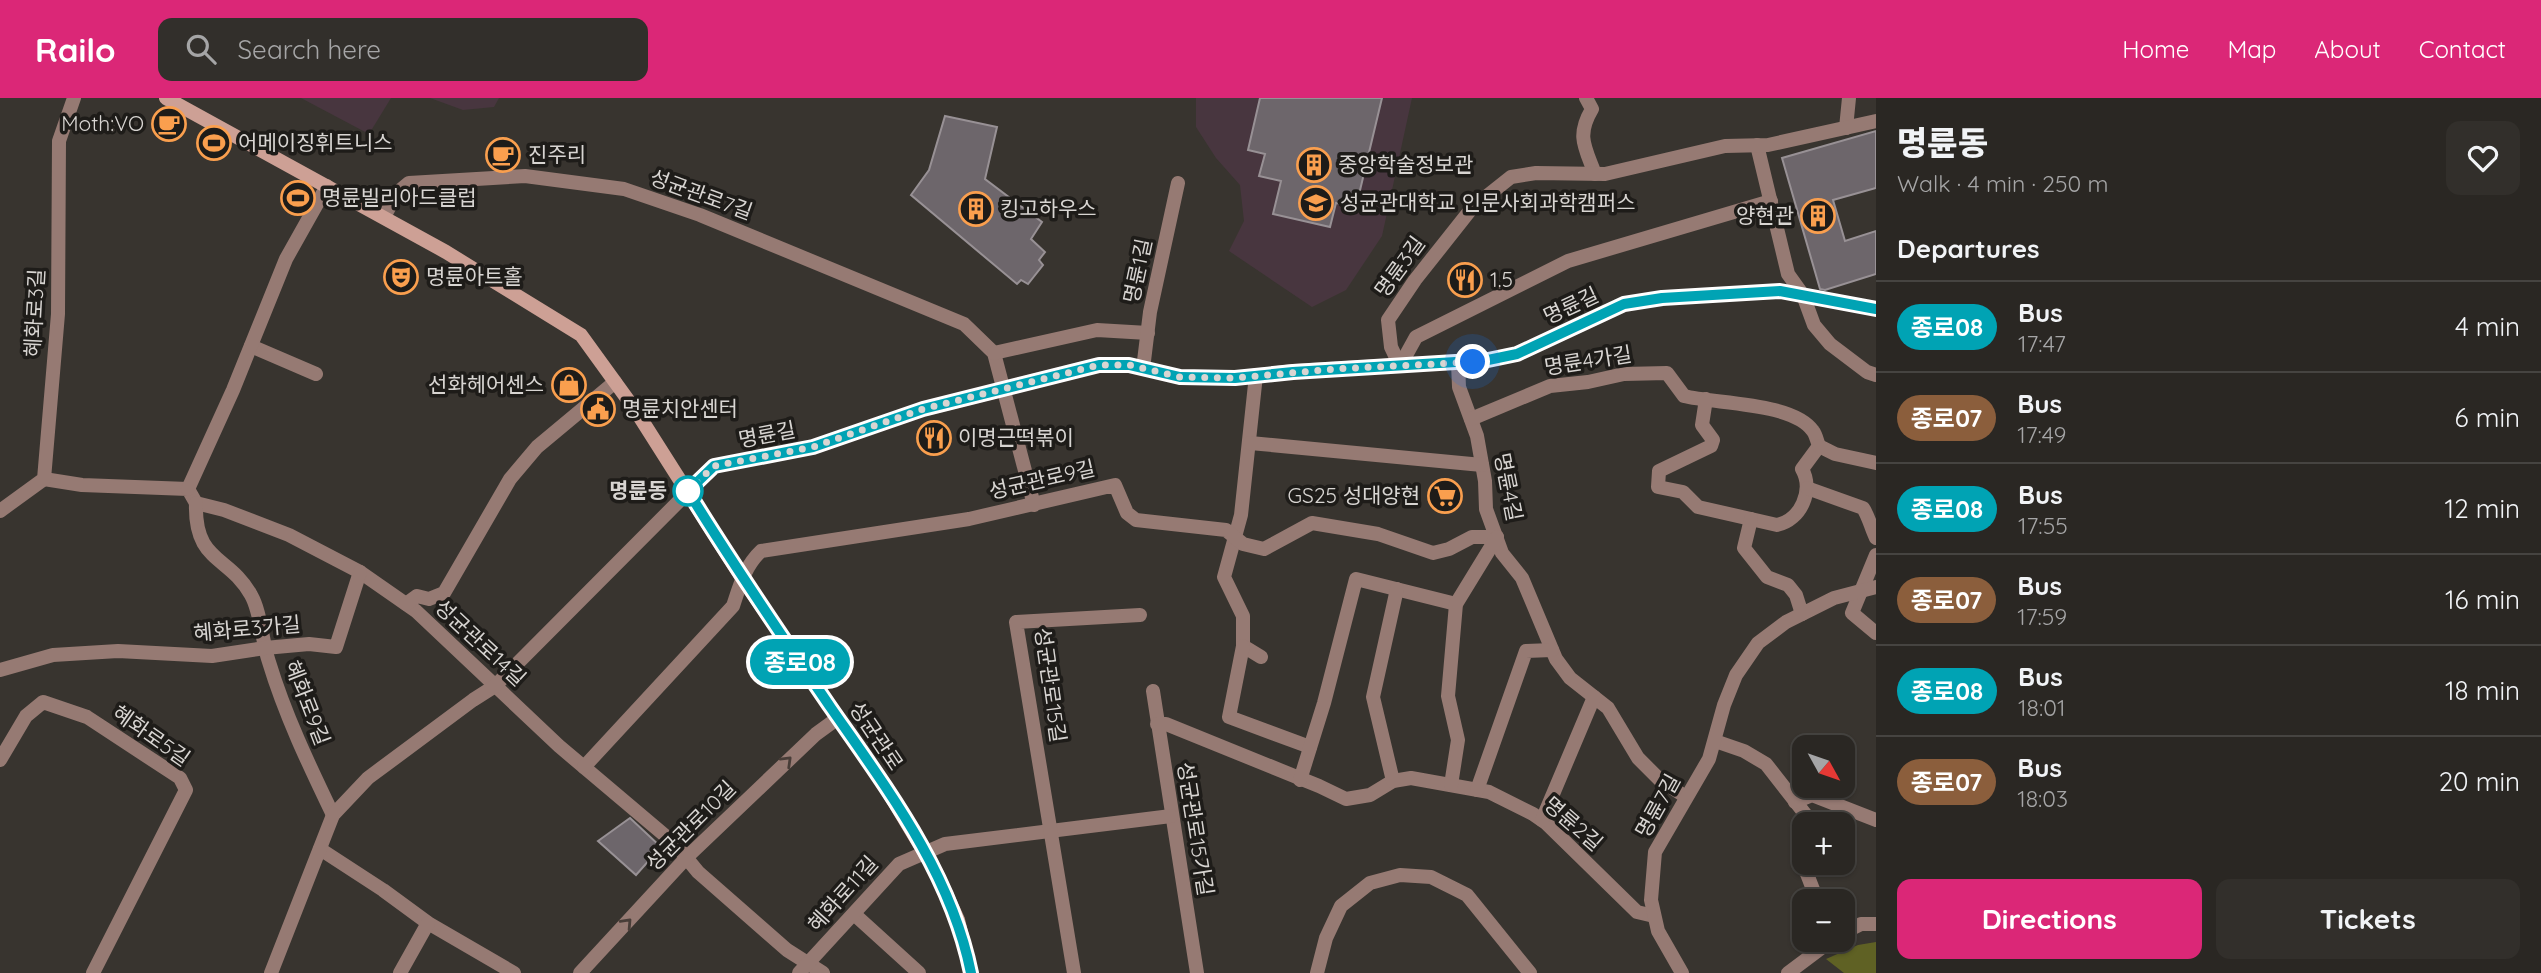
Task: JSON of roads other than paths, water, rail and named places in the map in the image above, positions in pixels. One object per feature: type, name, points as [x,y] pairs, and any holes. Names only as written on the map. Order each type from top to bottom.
[{"type":"street","name":"혜화로3길","points":[[44,479],[58,314],[59,141],[74,98]]},
{"type":"street","name":"성균관로","points":[[166,98],[446,252],[581,335],[688,491],[742,578],[881,780],[936,872],[958,920],[971,973]]},
{"type":"street","points":[[1586,98],[1592,109],[1585,121],[1581,138],[1595,174]]},
{"type":"street","points":[[1846,128],[1849,98]]},
{"type":"street","name":"명륜3길","points":[[1400,366],[1391,346],[1388,320],[1415,279],[1472,208],[1511,177],[1536,173],[1605,174],[1725,146],[1757,145],[1876,121]]},
{"type":"street","points":[[1757,145],[1788,274],[1803,295],[1814,325],[1830,344],[1876,376]]},
{"type":"street","name":"성균관로7길","points":[[384,218],[397,193],[409,183],[525,176],[624,189],[700,215],[964,324],[994,353]]},
{"type":"street","name":"명륜1길","points":[[1143,369],[1178,183]]},
{"type":"street","points":[[188,489],[286,259],[327,186]]},
{"type":"street","name":"명륜길","points":[[1400,366],[1416,337],[1568,261],[1771,201]]},
{"type":"street","name":"명륜길","points":[[333,815],[368,778],[495,686],[714,466],[813,447],[923,409],[1099,365],[1129,365],[1180,377],[1235,378],[1458,363],[1517,354],[1624,304],[1662,298],[1780,291],[1876,309]]},
{"type":"street","points":[[1034,505],[994,353],[1097,330],[1148,333]]},
{"type":"street","points":[[251,346],[316,374]]},
{"type":"street","name":"명륜4길","points":[[1458,363],[1459,387],[1477,436],[1486,509],[1502,553],[1522,578],[1552,650],[1570,678],[1608,708],[1638,758],[1660,780],[1686,797]]},
{"type":"street","name":"명륜4가길","points":[[1471,419],[1550,386],[1588,382],[1624,374],[1667,373],[1684,396],[1733,401],[1794,415],[1813,430],[1819,446]]},
{"type":"street","points":[[1256,375],[1241,515],[1224,577],[1243,616],[1243,646],[1229,716],[1310,747]]},
{"type":"street","points":[[406,604],[417,596],[429,599],[444,593],[510,479],[537,447],[615,382]]},
{"type":"street","points":[[1706,399],[1702,425],[1713,440],[1711,446],[1659,471],[1658,487],[1683,492],[1698,508],[1777,525],[1787,523],[1806,497],[1807,479],[1802,469],[1819,446],[1835,454],[1876,463]]},
{"type":"street","points":[[1250,443],[1482,466]]},
{"type":"street","points":[[0,511],[44,479],[82,485],[188,489]]},
{"type":"street","name":"성균관로9길","points":[[742,578],[752,559],[761,551],[969,519],[1115,485],[1127,513],[1136,520],[1226,530],[1243,544],[1264,548],[1312,523],[1378,534],[1433,553],[1449,549],[1472,537],[1497,537]]},
{"type":"street","points":[[1807,488],[1863,508],[1876,538]]},
{"type":"street","points":[[188,489],[196,503]]},
{"type":"street","name":"성균관로14길","points":[[196,503],[224,510],[289,535],[360,572],[406,604],[584,767],[676,844],[698,872],[804,968],[822,973]]},
{"type":"street","name":"혜화로9길","points":[[196,503],[195,524],[203,544],[218,562],[239,579],[252,596],[277,689],[303,753],[333,815]]},
{"type":"street","points":[[1751,519],[1744,548],[1767,577],[1788,585],[1796,595],[1802,614]]},
{"type":"street","points":[[1451,785],[1458,740],[1448,696],[1456,604],[1497,537]]},
{"type":"street","points":[[1876,555],[1852,612],[1876,633]]},
{"type":"street","name":"혜화로3가길","points":[[0,670],[53,655],[118,651],[212,656],[309,644],[336,647],[360,572]]},
{"type":"street","points":[[584,767],[733,606],[742,578]]},
{"type":"street","points":[[1300,780],[1324,704],[1356,579],[1456,604]]},
{"type":"street","name":"명륜7길","points":[[1682,973],[1658,931],[1654,916],[1651,900],[1655,852],[1709,759],[1724,705],[1736,676],[1758,643],[1776,629],[1834,598],[1876,587]]},
{"type":"street","points":[[1392,781],[1373,697],[1397,589]]},
{"type":"street","name":"성균관로15길","points":[[1074,973],[1016,622],[1140,615]]},
{"type":"street","points":[[1243,646],[1261,657]]},
{"type":"street","points":[[1477,790],[1526,651],[1552,650]]},
{"type":"street","name":"성균관로15가길","points":[[1153,691],[1197,973]]},
{"type":"street","points":[[1542,820],[1594,697]]},
{"type":"street","name":"혜화로5길","points":[[0,760],[26,716],[43,702],[87,717],[180,778],[186,790],[93,973]]},
{"type":"street","name":"성균관로10길","points":[[580,973],[687,857],[816,734],[838,718]]},
{"type":"street","name":"명륜2길","points":[[1157,724],[1166,724],[1346,799],[1370,795],[1392,781],[1411,778],[1489,792],[1542,820],[1637,912],[1654,916]]},
{"type":"street","points":[[1716,741],[1744,751],[1766,764],[1804,812]]},
{"type":"street","points":[[1796,802],[1812,795],[1876,820]]},
{"type":"street","points":[[271,973],[333,815]]},
{"type":"street","points":[[924,851],[945,844],[1171,816]]},
{"type":"street","points":[[320,849],[428,923],[514,973]]},
{"type":"street","name":"혜화로11길","points":[[804,968],[899,864],[924,851]]},
{"type":"street","points":[[1317,973],[1326,938],[1341,906],[1370,883],[1400,875],[1431,877],[1467,895],[1530,973]]},
{"type":"street","points":[[853,914],[909,970]]},
{"type":"street","points":[[400,973],[428,923]]},
{"type":"street","points":[[1855,927],[1861,924],[1876,924]]},
{"type":"street","points":[[1788,973],[1812,952]]},
{"type":"place","name":"Moth:VO","points":[[169,124]]},
{"type":"place","name":"어메이징휘트니스","points":[[214,143]]},
{"type":"place","name":"진주리","points":[[503,155]]},
{"type":"place","name":"중앙학술정보관","points":[[1314,165]]},
{"type":"place","name":"명륜빌리아드클럽","points":[[298,198]]},
{"type":"place","name":"성균관대학교 인문사회과학캠퍼스","points":[[1316,203]]},
{"type":"place","name":"킹고하우스","points":[[976,209]]},
{"type":"place","name":"양현관","points":[[1818,216]]},
{"type":"place","name":"명륜아트홀","points":[[401,277]]},
{"type":"place","name":"1.5","points":[[1465,280]]},
{"type":"place","name":"선화헤어센스","points":[[569,385]]},
{"type":"place","name":"명륜치안센터","points":[[598,409]]},
{"type":"place","name":"이명근떡볶이","points":[[934,438]]},
{"type":"place","name":"명륜동","points":[[688,491]]},
{"type":"place","name":"GS25 성대양현","points":[[1445,496]]}]
